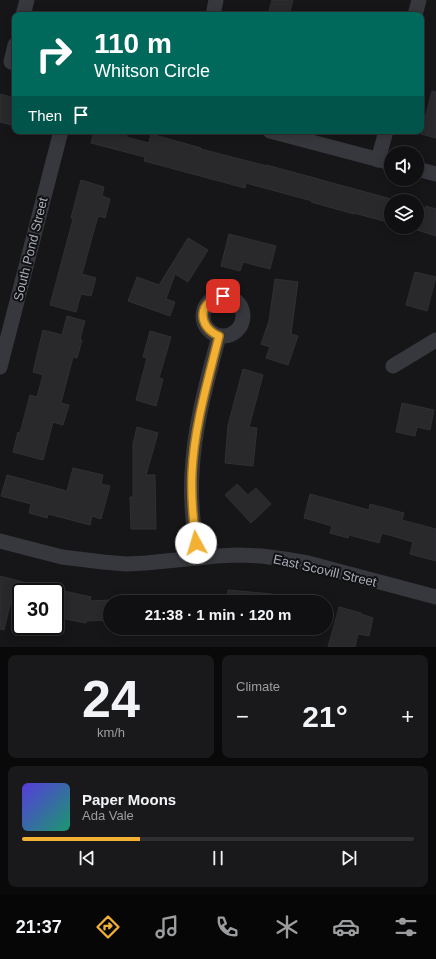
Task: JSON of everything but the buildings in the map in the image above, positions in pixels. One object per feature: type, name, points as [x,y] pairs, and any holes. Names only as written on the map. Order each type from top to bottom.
[{"type":"street","points":[[24,12],[27,0]]},
{"type":"street","points":[[214,12],[216,0]]},
{"type":"street","points":[[416,12],[419,0]]},
{"type":"street","name":"South Pond Street","points":[[0,367],[60,134]]},
{"type":"street","points":[[282,134],[384,161]]},
{"type":"street","points":[[386,134],[386,146]]},
{"type":"street","points":[[424,171],[436,174]]},
{"type":"street","points":[[198,558],[192,504],[192,474],[195,442],[203,400],[219,336]]},
{"type":"street","points":[[393,366],[436,340]]},
{"type":"street","name":"East Scovill Street","points":[[0,540],[62,557],[126,564],[237,555],[284,558],[436,597]]},
{"type":"route","points":[[196,543],[192,504],[192,474],[195,442],[203,400],[219,336],[213,334],[208,329],[204,324],[203,317],[206,305],[210,300],[223,296]]}]
